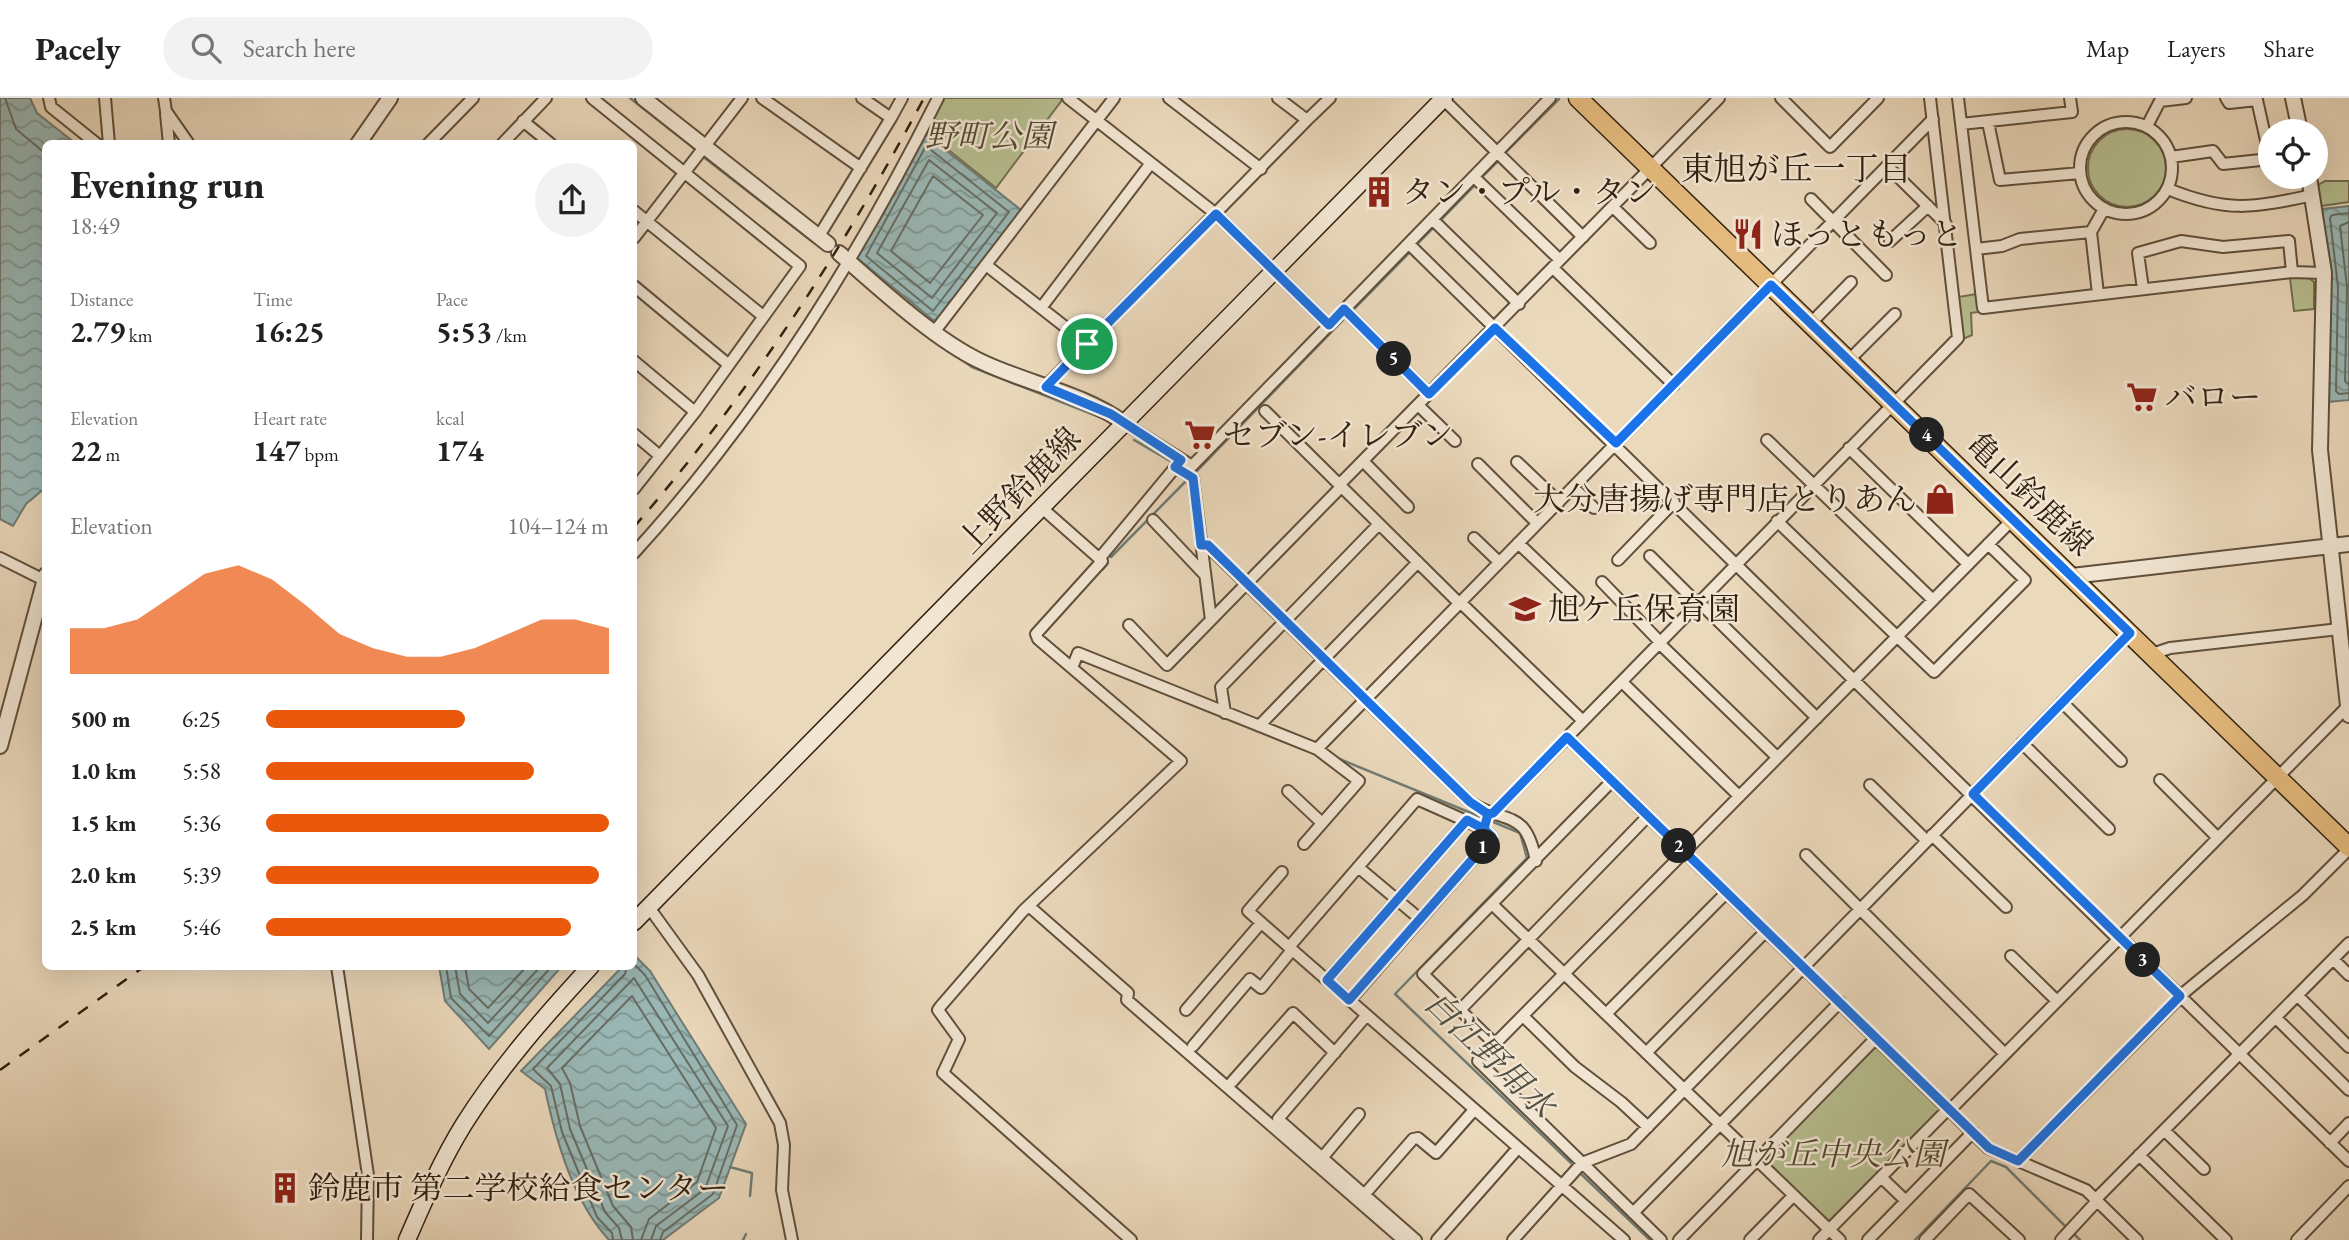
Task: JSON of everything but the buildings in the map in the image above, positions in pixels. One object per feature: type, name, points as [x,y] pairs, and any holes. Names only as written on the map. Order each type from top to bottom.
[{"type":"main road","name":"上野鈴鹿線","points":[[637,919],[1443,98]]},
{"type":"main road","name":"亀山鈴鹿線","points":[[1577,98],[1894,403],[2349,848]]},
{"type":"main road","points":[[407,1240],[439,1168],[489,1087],[541,1020],[588,970]]},
{"type":"street","points":[[49,98],[51,107],[92,140]]},
{"type":"street","points":[[105,98],[109,140]]},
{"type":"street","points":[[361,140],[390,98]]},
{"type":"street","points":[[432,140],[473,98]]},
{"type":"street","points":[[506,140],[546,98]]},
{"type":"street","points":[[592,98],[800,266],[695,412],[637,485]]},
{"type":"street","points":[[643,98],[703,152],[834,249],[934,331],[981,362],[1086,402],[1124,423],[1178,463],[1193,478],[1211,620]]},
{"type":"street","points":[[637,234],[703,152],[742,98]]},
{"type":"street","points":[[762,98],[861,168]]},
{"type":"street","points":[[862,98],[891,118]]},
{"type":"street","points":[[637,549],[744,419],[815,318],[861,168],[902,98]]},
{"type":"street","points":[[834,249],[938,98]]},
{"type":"street","points":[[1068,98],[1216,214],[1275,269],[1329,325]]},
{"type":"street","points":[[934,331],[1114,98]]},
{"type":"street","points":[[1169,98],[1261,169]]},
{"type":"street","points":[[1278,98],[1307,120]]},
{"type":"street","points":[[1046,387],[1329,98]]},
{"type":"street","points":[[1443,98],[1583,237]]},
{"type":"street","points":[[1178,463],[1192,466],[1329,325],[1347,313],[1501,156],[1550,98]]},
{"type":"street","points":[[1129,625],[1167,665],[1719,98]]},
{"type":"street","points":[[1781,98],[1830,147],[1878,98]]},
{"type":"street","points":[[1789,107],[1798,98]]},
{"type":"street","points":[[1484,829],[1491,813],[1958,338],[1930,98]]},
{"type":"street","points":[[1958,98],[1983,307],[2292,272],[2324,272]]},
{"type":"street","points":[[1961,124],[2072,112],[2070,98]]},
{"type":"street","points":[[2147,126],[2160,99],[2186,98]]},
{"type":"street","points":[[2226,98],[2229,103],[2257,99],[2261,119]]},
{"type":"street","points":[[2293,98],[2297,119]]},
{"type":"street","points":[[166,102],[169,140]]},
{"type":"street","points":[[166,102],[187,140]]},
{"type":"street","points":[[1320,751],[1364,700],[1459,602],[1933,119]]},
{"type":"street","points":[[523,121],[546,140]]},
{"type":"street","points":[[1988,122],[2000,180],[2080,173]]},
{"type":"street","points":[[2123,123],[2147,126],[2162,140],[2171,157],[2168,189],[2157,202],[2140,212],[2127,214],[2104,209],[2089,194],[2080,173],[2085,149],[2098,131],[2123,123]]},
{"type":"street","points":[[2171,157],[2213,151],[2223,164],[2258,160]]},
{"type":"street","points":[[1041,308],[1151,163]]},
{"type":"street","points":[[1887,166],[1946,224]]},
{"type":"street","points":[[1477,180],[1674,385]]},
{"type":"street","points":[[2168,189],[2194,200],[2234,208],[2313,195]]},
{"type":"street","points":[[2312,189],[2324,272],[2320,450],[2349,715]]},
{"type":"street","points":[[1811,199],[1886,275]]},
{"type":"street","points":[[1613,206],[1650,243]]},
{"type":"street","points":[[1890,241],[1928,206]]},
{"type":"street","points":[[2098,294],[2091,232],[2104,209]]},
{"type":"street","points":[[637,214],[764,316]]},
{"type":"street","points":[[1435,223],[1518,304]]},
{"type":"street","points":[[1976,249],[2002,246],[2020,239],[2091,232]]},
{"type":"street","points":[[2143,289],[2138,253],[2181,241],[2223,247],[2289,241],[2292,272]]},
{"type":"street","points":[[1412,247],[1616,443],[1854,680],[2349,1161]]},
{"type":"street","points":[[986,265],[1087,344]]},
{"type":"street","points":[[1811,323],[1851,282]]},
{"type":"street","points":[[637,288],[729,365]]},
{"type":"street","points":[[1347,313],[1429,394]]},
{"type":"street","points":[[1849,360],[1895,314]]},
{"type":"street","points":[[637,364],[695,412]]},
{"type":"street","points":[[1418,405],[1455,441]]},
{"type":"street","points":[[1265,411],[1583,721]]},
{"type":"street","points":[[637,437],[660,456]]},
{"type":"street","points":[[1767,440],[1933,600]]},
{"type":"street","points":[[1849,447],[1968,564]]},
{"type":"street","points":[[1363,461],[1408,507]]},
{"type":"street","points":[[1517,462],[1559,502]]},
{"type":"street","points":[[1099,559],[1178,463]]},
{"type":"street","points":[[1478,464],[1537,523]]},
{"type":"street","points":[[1573,487],[1594,508]]},
{"type":"street","points":[[1618,560],[1674,502]]},
{"type":"street","points":[[1042,508],[1102,561],[1036,634],[1038,639],[1181,761],[1023,911],[940,1007],[938,1010],[959,1039],[943,1073],[1131,1240]]},
{"type":"street","points":[[1661,1240],[1478,1061],[2012,519]]},
{"type":"street","points":[[1153,520],[1205,575]]},
{"type":"street","points":[[1777,522],[1934,672],[2025,580],[1987,544]]},
{"type":"street","points":[[1225,713],[1221,687],[1379,524]]},
{"type":"street","points":[[1474,538],[1499,562]]},
{"type":"street","points":[[1518,542],[1578,600]]},
{"type":"street","points":[[2072,576],[2349,544]]},
{"type":"street","points":[[1201,545],[1208,545],[1470,802],[1491,813],[1515,820],[1528,832],[1536,861]]},
{"type":"street","points":[[1650,556],[1817,718]]},
{"type":"street","points":[[0,558],[42,576]]},
{"type":"street","points":[[1259,726],[1418,562]]},
{"type":"street","points":[[1602,582],[1777,757]]},
{"type":"street","points":[[0,746],[42,588]]},
{"type":"street","points":[[2152,654],[2170,648],[2339,629]]},
{"type":"street","points":[[1513,1240],[1559,1185],[1582,1163],[1632,1144],[2130,633]]},
{"type":"street","points":[[1072,668],[1078,653],[1320,751],[1340,765],[1359,780],[1304,844]]},
{"type":"street","points":[[1622,682],[1739,796]]},
{"type":"street","points":[[2062,702],[2121,761]]},
{"type":"street","points":[[1819,1240],[2348,706]]},
{"type":"street","points":[[1567,737],[1989,1148],[2086,1190],[2137,1240]]},
{"type":"street","points":[[2022,743],[2109,829]]},
{"type":"street","points":[[2160,780],[2217,837]]},
{"type":"street","points":[[1495,1044],[1423,974],[1612,781]]},
{"type":"street","points":[[1870,785],[2006,907]]},
{"type":"street","points":[[1288,791],[1322,823]]},
{"type":"street","points":[[1193,1046],[1250,979],[1261,988],[1290,948],[1418,799],[1484,829],[1492,837],[1349,1000]]},
{"type":"street","points":[[1460,1010],[1648,816]]},
{"type":"street","points":[[1327,980],[1467,820]]},
{"type":"street","points":[[2018,1161],[2180,996],[2303,895],[2349,848]]},
{"type":"street","points":[[1806,855],[2005,1054]]},
{"type":"street","points":[[1358,867],[1420,919]]},
{"type":"street","points":[[1282,872],[1248,911],[1624,1240]]},
{"type":"street","points":[[1606,1014],[1726,892]]},
{"type":"street","points":[[1493,905],[1840,1240]]},
{"type":"street","points":[[648,906],[698,975],[780,1123],[784,1145],[782,1190],[792,1240]]},
{"type":"street","points":[[1030,907],[1404,1240]]},
{"type":"street","points":[[1186,1010],[1261,923]]},
{"type":"street","points":[[1646,1053],[1766,931]]},
{"type":"street","points":[[2068,1233],[2139,1155],[2349,943]]},
{"type":"street","points":[[2011,956],[2057,1001]]},
{"type":"street","points":[[2333,959],[2349,975]]},
{"type":"street","points":[[338,970],[368,1175],[367,1240]]},
{"type":"street","points":[[2298,996],[2349,1047]]},
{"type":"street","points":[[1633,1213],[1840,1002]]},
{"type":"street","points":[[1232,1082],[1293,1013],[1335,1053]]},
{"type":"street","points":[[1366,1016],[1278,1119],[1416,1240]]},
{"type":"street","points":[[1523,1016],[1575,1068],[1621,1102],[1648,1127]]},
{"type":"street","points":[[2276,1018],[2349,1090]]},
{"type":"street","points":[[1679,1240],[1876,1038]]},
{"type":"street","points":[[1364,1195],[1413,1139],[1418,1139],[1436,1153],[1474,1110]]},
{"type":"street","points":[[1322,1158],[1359,1114]]},
{"type":"street","points":[[2330,1143],[2349,1123]]},
{"type":"street","points":[[2164,1130],[2204,1169]]},
{"type":"street","points":[[1868,1240],[1973,1132]]},
{"type":"street","points":[[1437,1240],[1518,1148]]},
{"type":"street","points":[[2139,1155],[2226,1240]]},
{"type":"street","points":[[1882,1178],[1906,1201]]},
{"type":"street","points":[[2297,1240],[2349,1186]]},
{"type":"street","points":[[1924,1240],[1969,1194],[2019,1240]]},
{"type":"street","points":[[1750,1240],[1793,1196]]},
{"type":"green space","name":"野町公園","points":[[943,98],[1062,100],[996,188],[926,132]]},
{"type":"green space","points":[[2127,129],[2142,132],[2155,140],[2163,153],[2166,168],[2163,183],[2155,196],[2142,204],[2127,207],[2112,204],[2099,196],[2091,183],[2088,168],[2091,153],[2099,140],[2112,132]]},
{"type":"green space","points":[[2328,181],[2349,181],[2349,202],[2321,206],[2319,189],[2328,189]]},
{"type":"green space","points":[[2290,278],[2309,278],[2314,282],[2314,309],[2294,311]]},
{"type":"green space","points":[[1977,294],[1979,312],[1971,313],[1972,335],[1963,339],[1958,297]]},
{"type":"green space","name":"旭が丘中央公園","points":[[1873,1046],[1880,1046],[1942,1107],[1941,1111],[1832,1223],[1826,1222],[1764,1158]]},
{"type":"water","points":[[0,98],[30,98],[37,113],[71,140],[42,140],[42,491],[26,504],[13,526],[0,519]]},
{"type":"water","points":[[924,133],[1021,210],[937,320],[933,320],[856,257]]},
{"type":"water","points":[[2349,206],[2349,400],[2329,402],[2331,287],[2322,209]]},
{"type":"water","points":[[637,958],[650,971],[746,1124],[719,1198],[663,1240],[609,1240],[585,1207],[576,1189],[561,1149],[545,1089],[521,1071],[619,970],[637,970]]},
{"type":"water","points":[[440,970],[558,970],[489,1049],[445,1001]]},
{"type":"waterway","points":[[630,98],[696,150]]},
{"type":"waterway","name":"白江野用水","points":[[1503,155],[1559,99]]},
{"type":"waterway","points":[[701,155],[813,242]]},
{"type":"waterway","name":"白江野用水","points":[[1481,178],[1499,160]]},
{"type":"waterway","name":"白江野用水","points":[[1440,221],[1477,183]]},
{"type":"waterway","name":"白江野用水","points":[[1415,246],[1435,226]]},
{"type":"waterway","name":"白江野用水","points":[[1352,311],[1411,251]]},
{"type":"waterway","points":[[851,273],[859,280]]},
{"type":"waterway","name":"白江野用水","points":[[1194,474],[1347,316]]},
{"type":"waterway","points":[[937,343],[972,367],[1102,418]]},
{"type":"waterway","points":[[1134,440],[1170,461]]},
{"type":"waterway","name":"白江野用水","points":[[1111,557],[1187,480]]},
{"type":"waterway","name":"白江野用水","points":[[1103,569],[1108,563]]},
{"type":"waterway","name":"白江野用水","points":[[1337,758],[1520,833],[1527,858],[1395,994],[1571,1163]]},
{"type":"waterway","name":"白江野用水","points":[[1915,1240],[1991,1161],[2006,1167],[2068,1229]]},
{"type":"waterway","points":[[730,1167],[752,1173],[750,1196]]},
{"type":"waterway","name":"白江野用水","points":[[1580,1173],[1650,1240]]},
{"type":"waterway","name":"白江野用水","points":[[2073,1233],[2080,1240]]},
{"type":"waterway","points":[[743,1240],[746,1234]]},
{"type":"railway","points":[[637,523],[716,426],[791,321],[860,211],[924,98]]},
{"type":"railway","points":[[0,1070],[139,970]]},
{"type":"place","name":"タン・プル・タン","points":[[1379,192]]},
{"type":"place","name":"ほっともっと","points":[[1748,234]]},
{"type":"place","name":"バロー","points":[[2142,397]]},
{"type":"place","name":"セブン-イレブン","points":[[1200,435]]},
{"type":"place","name":"大分唐揚げ専門店とりあん","points":[[1940,499]]},
{"type":"place","name":"旭ケ丘保育園","points":[[1525,609]]},
{"type":"place","name":"鈴鹿市 第二学校給食センター","points":[[285,1188]]},
{"type":"district","name":"東旭が丘一丁目","points":[[1796,168]]},
{"type":"route","points":[[1087,344],[1046,387],[1111,414],[1181,460],[1175,467],[1193,478],[1201,545],[1208,545],[1470,802],[1488,814],[1484,829],[1492,837],[1349,1000],[1327,980],[1467,820],[1484,829],[1488,814],[1493,813],[1567,737],[1989,1148],[2018,1161],[2180,996],[2120,937],[2118,939],[1973,794],[2130,633],[1771,285],[1616,443],[1495,328],[1429,394],[1344,309],[1329,325],[1275,269],[1216,214],[1087,344]]}]
